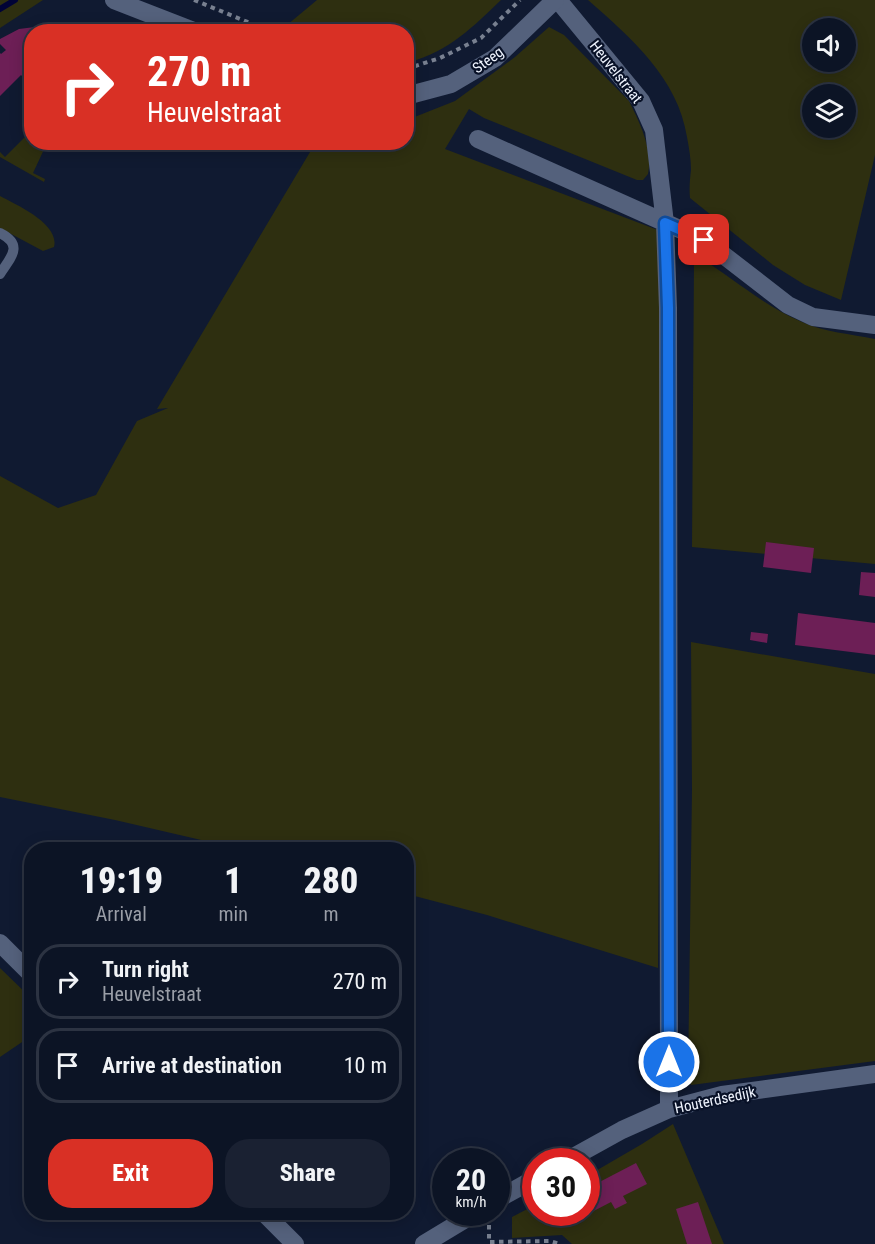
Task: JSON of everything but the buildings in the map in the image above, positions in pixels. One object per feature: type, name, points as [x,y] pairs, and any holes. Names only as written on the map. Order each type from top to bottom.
[{"type":"street","points":[[114,0],[176,24]]},
{"type":"street","name":"Steeg","points":[[414,94],[451,84],[495,58],[556,0]]},
{"type":"street","name":"Heuvelstraat","points":[[556,0],[641,101],[654,130],[665,223],[668,308],[669,1109]]},
{"type":"street","points":[[478,139],[704,240],[788,305],[813,317],[875,325]]},
{"type":"street","points":[[0,943],[24,967]]},
{"type":"street","name":"Houterdsedijk","points":[[589,1148],[622,1130],[669,1109],[722,1095],[875,1074]]},
{"type":"street","points":[[271,1220],[295,1244]]},
{"type":"street","points":[[424,1244],[463,1226]]},
{"type":"lane","points":[[0,233],[9,237],[14,244],[14,252],[0,274]]},
{"type":"path","points":[[194,0],[252,24]]},
{"type":"path","points":[[414,66],[440,58],[481,38],[520,0]]},
{"type":"path","points":[[485,1226],[489,1242],[549,1241],[560,1244]]},
{"type":"shaded area","points":[[0,0],[43,0],[0,28]]},
{"type":"shaded area","points":[[317,0],[501,0],[449,45],[414,61],[414,24],[288,24]]},
{"type":"shaded area","points":[[588,0],[875,0],[875,155],[841,300],[805,285],[773,265],[690,198],[689,149],[682,116],[663,77],[635,44]]},
{"type":"shaded area","points":[[549,27],[564,35],[629,101],[647,146],[648,174],[643,180],[637,180],[484,118],[469,109],[445,149],[663,232],[658,968],[487,915],[414,896],[414,842],[210,842],[0,797],[0,476],[58,508],[96,495],[137,421],[168,408],[157,409],[311,150],[414,150],[414,117],[455,101],[515,57]]},
{"type":"shaded area","points":[[24,138],[24,150],[44,150],[33,173],[45,179],[44,182],[0,157],[0,152],[5,157]]},
{"type":"shaded area","points":[[0,196],[44,223],[54,239],[54,247],[43,251],[0,228]]},
{"type":"shaded area","points":[[699,257],[762,300],[802,322],[828,330],[875,339],[875,564],[692,547],[694,261]]},
{"type":"shaded area","points":[[691,642],[875,674],[875,1061],[691,1085],[688,1077],[692,790]]},
{"type":"shaded area","points":[[0,968],[24,991],[24,1041],[0,1057]]},
{"type":"shaded area","points":[[673,1124],[724,1244],[572,1244],[562,1235],[512,1238],[512,1217],[522,1212],[522,1226],[600,1226],[600,1168]]},
{"type":"waterway","points":[[0,9],[15,0]]},
{"type":"route","points":[[669,1062],[668,308],[665,223],[704,240]]}]
